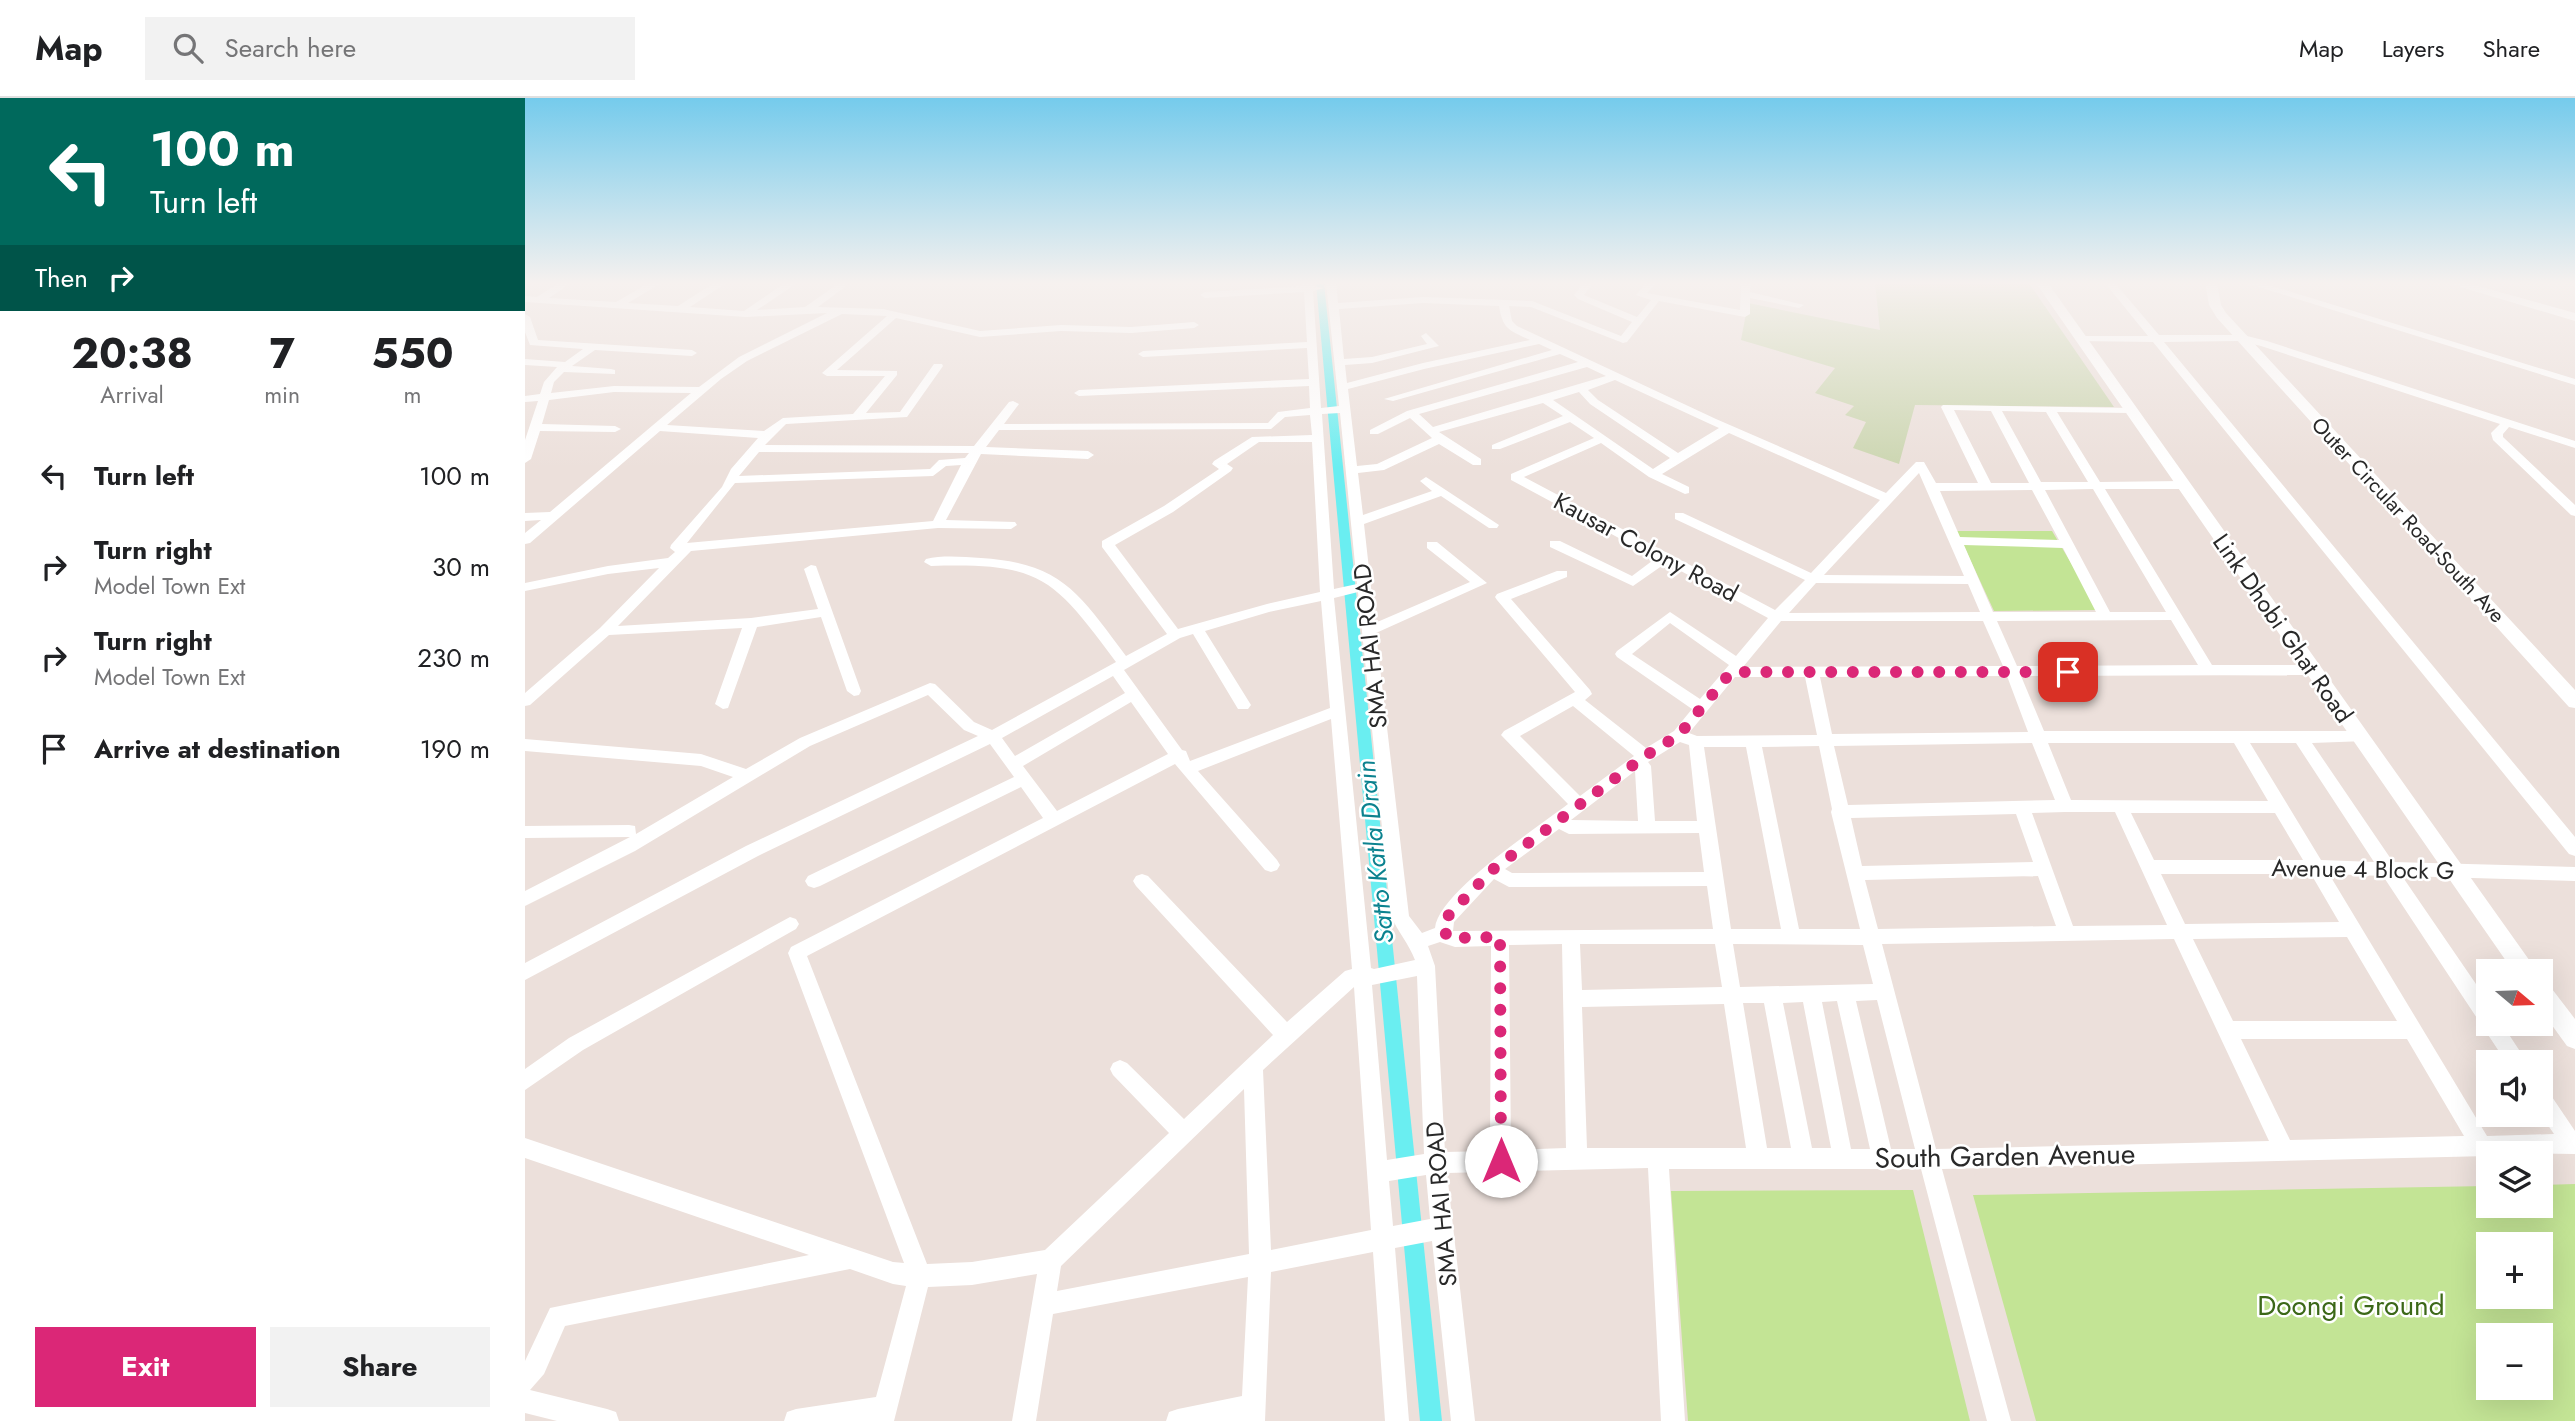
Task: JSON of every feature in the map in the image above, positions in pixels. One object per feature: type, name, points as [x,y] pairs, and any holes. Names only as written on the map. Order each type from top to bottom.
[{"type":"street","points":[[554,345],[692,353]]},
{"type":"street","points":[[525,540],[702,390],[743,359],[771,345]]},
{"type":"street","points":[[857,417],[893,373],[827,373],[860,345]]},
{"type":"street","points":[[1143,354],[1312,345],[1320,411],[1319,438],[1338,710],[1368,976],[1388,1237],[1397,1421]]},
{"type":"street","name":"SMA HAI ROAD","points":[[1339,345],[1343,409],[1359,521],[1358,588],[1368,631],[1400,916],[1403,925],[1418,942],[1426,965],[1428,1165],[1463,1421]]},
{"type":"street","points":[[1341,362],[1373,360],[1433,345]]},
{"type":"street","points":[[1343,387],[1423,366],[1522,345]]},
{"type":"street","points":[[1547,345],[1889,499]]},
{"type":"street","name":"Link Dhobi Ghat Road","points":[[2086,345],[2517,959]]},
{"type":"street","points":[[2161,345],[2575,849]]},
{"type":"street","name":"Outer Circular Road-South Ave","points":[[2248,345],[2575,702]]},
{"type":"street","points":[[2268,345],[2575,445]]},
{"type":"street","points":[[2453,345],[2575,382]]},
{"type":"street","points":[[525,459],[549,382],[564,367],[591,348]]},
{"type":"street","points":[[1389,399],[1560,351]]},
{"type":"street","points":[[525,362],[611,372]]},
{"type":"street","points":[[1374,432],[1411,413],[1588,363]]},
{"type":"street","points":[[938,366],[903,415],[783,421],[755,449],[675,548],[938,524],[1011,525]]},
{"type":"street","points":[[1353,470],[1380,467],[1436,435],[1614,376]]},
{"type":"street","points":[[1079,393],[1315,382]]},
{"type":"street","points":[[1581,388],[1594,402],[1679,459]]},
{"type":"street","points":[[525,399],[614,389],[702,390]]},
{"type":"street","points":[[1545,399],[1653,474],[1685,490]]},
{"type":"street","points":[[938,524],[969,461],[1013,404]]},
{"type":"street","points":[[1986,486],[1947,407],[2130,410]]},
{"type":"street","points":[[1995,408],[2106,617]]},
{"type":"street","points":[[996,427],[1265,426],[1275,425],[1282,414],[1343,409]]},
{"type":"street","points":[[2050,409],[2208,670]]},
{"type":"street","points":[[1411,413],[1436,435],[1477,463]]},
{"type":"street","points":[[1496,447],[1569,418]]},
{"type":"street","points":[[2507,423],[2497,433],[2497,438],[2575,512]]},
{"type":"street","points":[[535,427],[615,429]]},
{"type":"street","points":[[660,428],[767,435]]},
{"type":"street","points":[[1653,474],[1728,428]]},
{"type":"street","points":[[1175,635],[1107,544],[1153,521],[1227,468],[1218,464],[1256,439],[1319,438]]},
{"type":"street","name":"Kausar Colony Road","points":[[1601,439],[1515,477],[1777,617]]},
{"type":"street","points":[[755,449],[978,450],[1088,455]]},
{"type":"street","points":[[731,480],[933,472],[943,463],[969,461]]},
{"type":"street","points":[[1758,1159],[1706,827],[1687,739],[1702,708],[1777,617],[1920,465],[2013,673],[2065,806]]},
{"type":"street","points":[[1426,481],[1493,525]]},
{"type":"street","points":[[1932,487],[2037,484],[2182,485]]},
{"type":"street","points":[[1359,521],[1440,492]]},
{"type":"street","points":[[525,517],[552,516]]},
{"type":"street","points":[[1679,516],[1814,579],[1971,580]]},
{"type":"street","points":[[1956,541],[2068,544]]},
{"type":"street","points":[[1555,544],[1633,582],[1666,556]]},
{"type":"street","points":[[1368,631],[1480,583],[1432,545]]},
{"type":"street","points":[[525,701],[605,631],[686,548]]},
{"type":"street","points":[[525,587],[608,570],[672,562]]},
{"type":"street","points":[[931,562],[998,565],[1043,574],[1059,586],[1082,609],[1120,666],[1134,694],[1183,762],[1271,865]]},
{"type":"street","points":[[811,569],[854,691]]},
{"type":"street","points":[[1562,575],[1502,597],[1585,694],[1509,735],[1579,806]]},
{"type":"street","points":[[525,972],[764,845],[992,736],[1175,635],[1196,627],[1331,592],[1358,588]]},
{"type":"street","points":[[605,631],[751,623],[826,612]]},
{"type":"street","points":[[1702,708],[1622,654],[1670,616],[1734,668],[1812,673],[2313,670]]},
{"type":"street","points":[[1777,617],[2173,616]]},
{"type":"street","points":[[723,704],[751,623]]},
{"type":"street","points":[[1196,627],[1244,705]]},
{"type":"street","points":[[1812,673],[1839,812],[1870,937],[1999,1421]]},
{"type":"street","points":[[525,900],[629,846],[745,775],[805,742],[930,688],[969,726],[992,736],[1054,820]]},
{"type":"street","points":[[1013,765],[1134,694]]},
{"type":"street","points":[[1574,699],[1642,758],[1647,827]]},
{"type":"street","points":[[796,1421],[884,1414],[920,1275],[797,953],[1054,820],[1183,762],[1338,710]]},
{"type":"street","points":[[2351,929],[1870,937],[1571,936],[1455,939],[1448,938],[1444,933],[1445,919],[1492,870],[1642,758],[1687,739],[1753,742],[2039,737],[2361,737]]},
{"type":"street","points":[[2300,737],[2476,1001]]},
{"type":"street","points":[[2239,738],[2479,1141]]},
{"type":"street","points":[[1753,742],[1792,937]]},
{"type":"street","points":[[525,745],[702,760],[745,775]]},
{"type":"street","points":[[814,881],[1024,779]]},
{"type":"street","points":[[1839,812],[2065,806],[2279,807]]},
{"type":"street","points":[[2022,807],[2067,933]]},
{"type":"street","points":[[2121,808],[2284,1150]]},
{"type":"street","points":[[1560,821],[1569,828],[1706,827]]},
{"type":"street","points":[[525,832],[629,831]]},
{"type":"street","name":"Avenue 4 Block G","points":[[2150,867],[2315,867],[2575,874]]},
{"type":"street","points":[[1855,873],[2045,869]]},
{"type":"street","points":[[1492,870],[1509,880],[1714,879]]},
{"type":"street","points":[[1142,881],[1286,1035]]},
{"type":"street","points":[[525,1081],[576,1044],[790,924]]},
{"type":"street","points":[[1418,942],[1444,933]]},
{"type":"street","points":[[1571,936],[1577,1158]]},
{"type":"street","points":[[1500,937],[1501,1161]]},
{"type":"street","points":[[525,1148],[893,1273],[920,1275],[1008,1270],[1051,1260],[1253,1066],[1352,977],[1426,965]]},
{"type":"street","points":[[1573,999],[1884,992]]},
{"type":"street","points":[[1811,993],[1843,1159]]},
{"type":"street","points":[[1846,993],[1883,1159]]},
{"type":"street","points":[[1772,994],[1804,1159]]},
{"type":"street","points":[[2553,1008],[2575,1038]]},
{"type":"street","points":[[2227,1030],[2412,1030]]},
{"type":"street","points":[[1178,1421],[1253,1413],[1260,1261],[1253,1066]]},
{"type":"street","points":[[1120,1069],[1183,1133]]},
{"type":"street","points":[[2553,1115],[2574,1144]]},
{"type":"street","name":"South Garden Avenue","points":[[2553,1144],[2574,1144]]},
{"type":"street","name":"South Garden Avenue","points":[[1382,1172],[1428,1165],[1577,1158],[1931,1159],[2476,1145]]},
{"type":"street","points":[[1658,1160],[1673,1421]]},
{"type":"street","points":[[1043,1305],[1435,1229]]},
{"type":"street","points":[[525,1380],[536,1366],[558,1316],[851,1259]]},
{"type":"street","points":[[1024,1421],[1051,1260]]},
{"type":"street","points":[[528,1406],[607,1421]]},
{"type":"green space","points":[[1757,345],[2071,345],[2114,407],[1915,405],[1899,464],[1853,448],[1866,422],[1845,415],[1854,406],[1815,393],[1835,368]]},
{"type":"green space","points":[[1957,531],[2052,531],[2099,610],[1994,611]]},
{"type":"green space","name":"Doongi Ground","points":[[2575,1184],[2575,1421],[2036,1421],[1973,1195],[2476,1186],[2476,1218],[2553,1218],[2553,1185]]},
{"type":"green space","points":[[1913,1190],[1970,1421],[1688,1421],[1671,1191]]},
{"type":"waterway","name":"Satto Katla Drain","points":[[1326,345],[1431,1421]]},
{"type":"route","points":[[1501,1161],[1500,937],[1448,938],[1442,926],[1445,919],[1492,870],[1645,756],[1679,735],[1731,672],[2068,672]]}]
